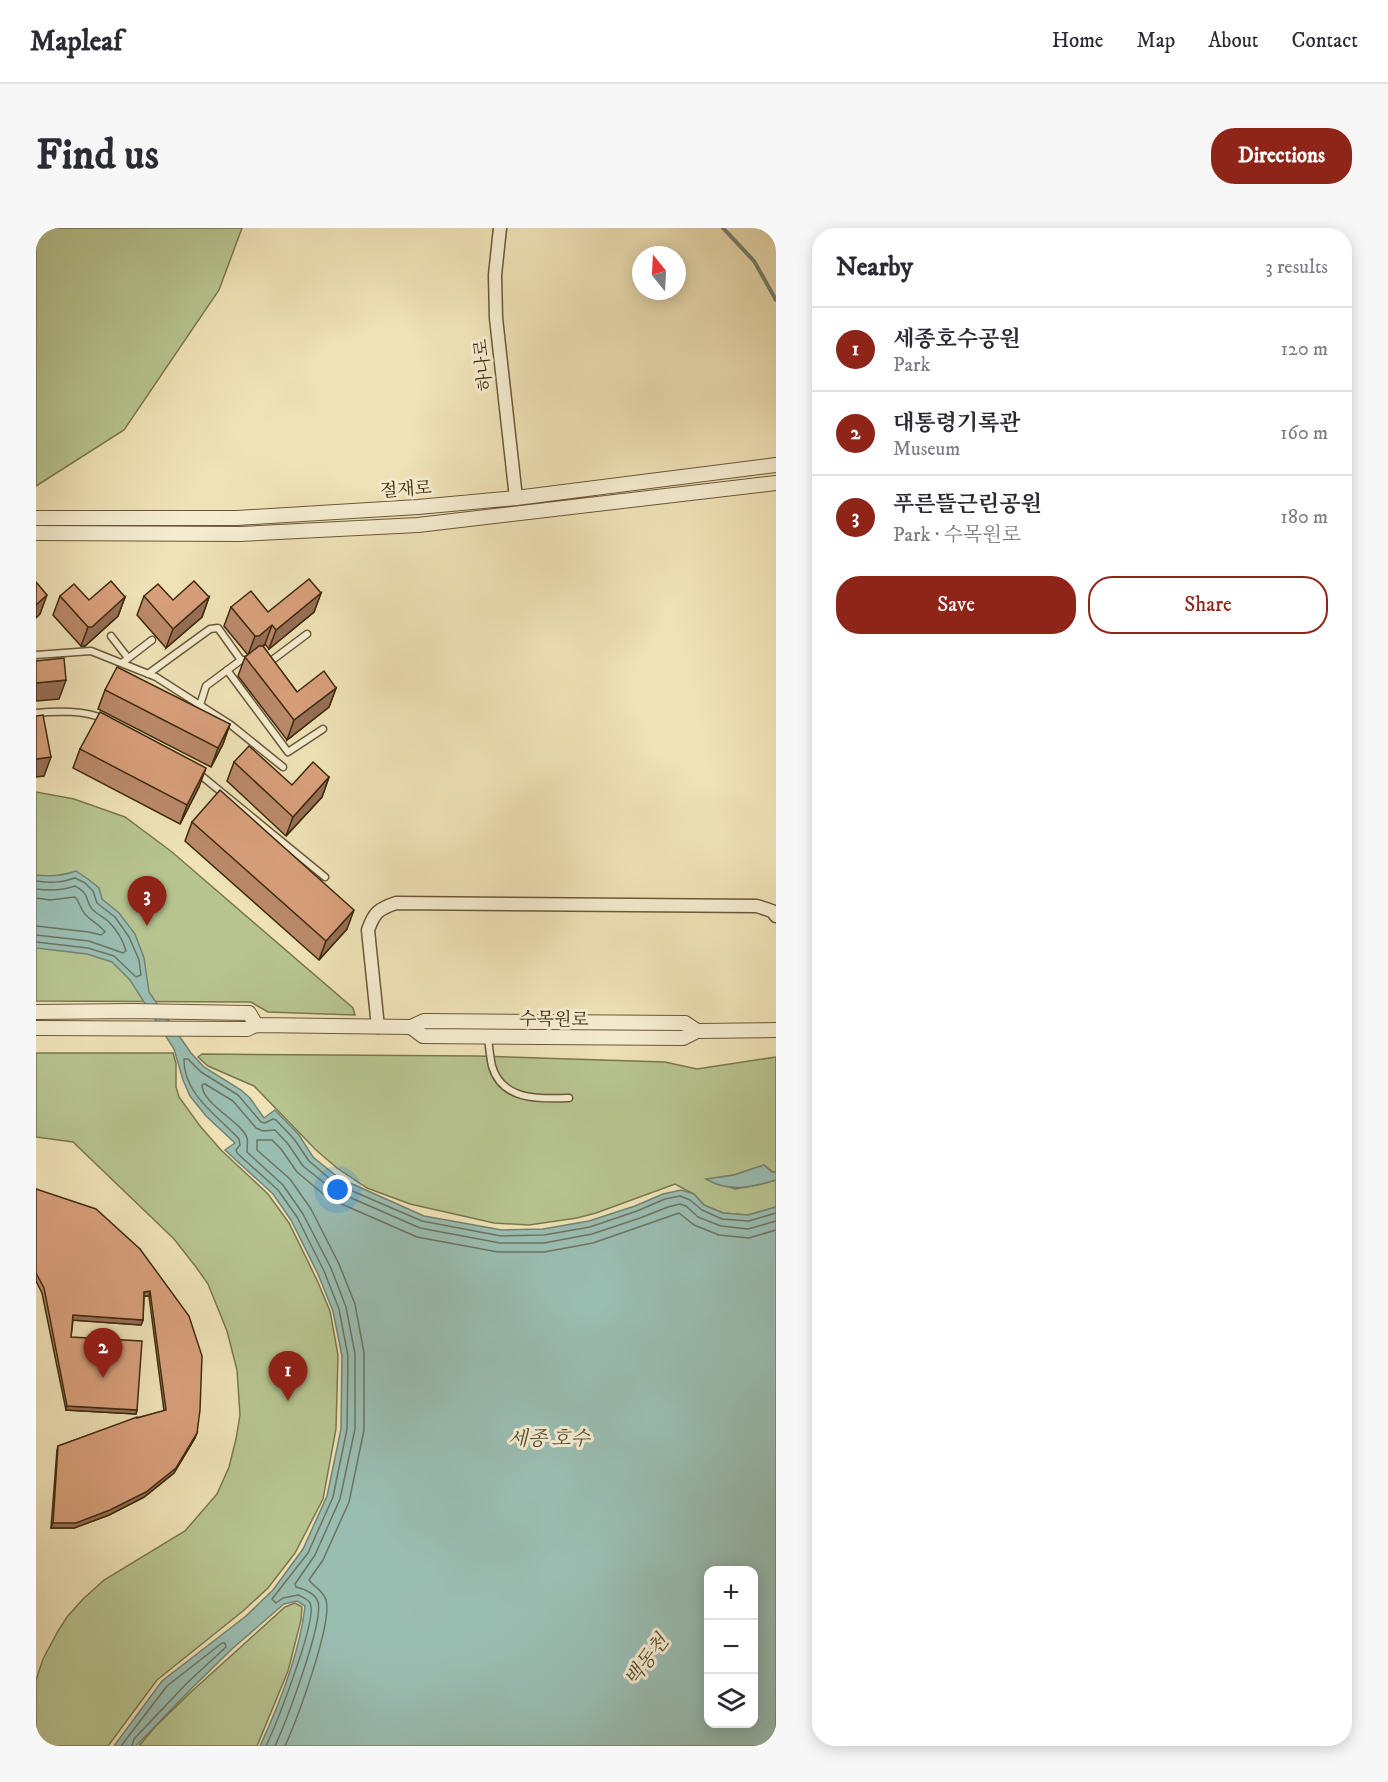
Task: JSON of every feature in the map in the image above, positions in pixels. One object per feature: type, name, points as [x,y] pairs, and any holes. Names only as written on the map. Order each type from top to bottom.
[{"type":"street","name":"하나로","points":[[500,228],[495,275],[496,318],[516,498]]},
{"type":"street","name":"절재로","points":[[36,518],[237,518],[418,507],[516,498],[776,465]]},
{"type":"street","name":"절재로","points":[[36,533],[240,534],[418,525],[776,483]]},
{"type":"street","points":[[378,1027],[368,930],[372,918],[381,908],[396,903],[757,906],[772,911],[776,916]]},
{"type":"street","points":[[36,1012],[249,1013],[256,1026]]},
{"type":"street","name":"수목원로","points":[[36,1028],[411,1027],[424,1021],[685,1023],[697,1031]]},
{"type":"street","name":"수목원로","points":[[411,1027],[423,1036],[488,1037],[684,1038],[697,1031],[776,1030]]},
{"type":"lane","points":[[148,674],[210,629],[218,628],[241,660]]},
{"type":"lane","points":[[200,705],[206,686],[241,660],[271,661],[307,634]]},
{"type":"lane","points":[[111,636],[128,658]]},
{"type":"lane","points":[[122,663],[152,640]]},
{"type":"lane","points":[[36,655],[91,651],[156,677],[231,725],[283,767]]},
{"type":"lane","points":[[271,661],[277,669]]},
{"type":"lane","points":[[227,670],[288,752],[323,729]]},
{"type":"lane","points":[[36,713],[54,711],[97,715],[106,721]]},
{"type":"lane","points":[[192,768],[325,877]]},
{"type":"lane","points":[[488,1037],[492,1066],[508,1088],[519,1095],[534,1099],[569,1098]]},
{"type":"green space","points":[[36,228],[242,228],[219,290],[124,430],[36,486]]},
{"type":"green space","points":[[36,792],[74,799],[125,817],[172,852],[353,1008],[355,1015],[268,1012],[251,1002],[36,1001]]},
{"type":"green space","points":[[36,1053],[173,1053],[179,1097],[221,1150],[268,1194],[289,1223],[330,1311],[338,1355],[336,1429],[323,1499],[295,1553],[268,1588],[157,1680],[108,1746],[36,1746],[36,1680],[43,1659],[67,1617],[83,1599],[104,1580],[185,1531],[217,1494],[229,1467],[240,1415],[237,1370],[227,1331],[208,1284],[174,1239],[73,1142],[36,1137]]},
{"type":"green space","points":[[202,1054],[477,1056],[665,1062],[697,1069],[776,1057],[776,1172],[764,1165],[734,1175],[708,1179],[735,1189],[776,1180],[776,1207],[748,1215],[723,1213],[704,1205],[694,1194],[675,1184],[596,1213],[529,1225],[494,1223],[410,1204],[367,1188],[337,1168],[316,1150],[254,1086],[208,1066],[198,1057]]},
{"type":"green space","points":[[295,1603],[302,1607],[301,1620],[288,1671],[257,1746],[139,1746],[192,1691],[285,1607]]},
{"type":"water","name":"세종 호수","points":[[76,871],[99,888],[102,899],[119,913],[135,934],[144,958],[149,992],[191,1053],[204,1067],[250,1098],[264,1118],[275,1110],[299,1135],[313,1157],[339,1178],[424,1216],[502,1230],[543,1229],[589,1221],[663,1194],[681,1190],[694,1194],[704,1205],[723,1213],[748,1215],[776,1207],[776,1746],[260,1746],[281,1696],[299,1641],[305,1606],[297,1601],[284,1604],[233,1648],[136,1746],[114,1746],[162,1681],[246,1616],[273,1590],[303,1549],[327,1496],[341,1429],[342,1356],[333,1311],[318,1274],[291,1220],[273,1194],[225,1150],[235,1143],[206,1116],[190,1096],[174,1049],[130,980],[112,962],[87,954],[36,948],[36,875],[56,876]]},
{"type":"water","points":[[764,1165],[772,1172],[776,1172],[776,1180],[732,1187],[706,1179],[734,1175]]},
{"type":"building","points":[[309,579],[321,593],[276,630],[272,625],[259,636],[255,636],[231,607],[251,591],[268,612]]},
{"type":"building","points":[[111,581],[125,597],[92,627],[88,627],[60,596],[74,584],[89,600]]},
{"type":"building","points":[[194,581],[209,597],[173,629],[144,596],[158,584],[173,600]]},
{"type":"building","points":[[36,582],[47,595],[36,605]]},
{"type":"building","points":[[259,646],[263,646],[297,692],[324,671],[336,688],[294,720],[245,657]]},
{"type":"building","points":[[64,658],[66,680],[36,683],[36,661]]},
{"type":"building","points":[[117,667],[230,724],[218,748],[105,690]]},
{"type":"building","points":[[100,712],[206,768],[187,805],[80,749]]},
{"type":"building","points":[[43,715],[51,757],[36,759],[36,716]]},
{"type":"building","points":[[249,746],[292,785],[313,762],[329,777],[293,817],[234,762]]},
{"type":"building","points":[[220,790],[354,910],[326,941],[192,822]]},
{"type":"building","points":[[36,1189],[96,1209],[140,1249],[189,1316],[202,1356],[197,1433],[176,1468],[146,1492],[110,1510],[76,1523],[53,1523],[58,1446],[137,1417],[166,1410],[150,1291],[144,1292],[143,1320],[73,1315],[71,1337],[142,1341],[137,1410],[67,1406],[44,1288],[36,1273]]},
{"type":"waterway","name":"백동천","points":[[723,228],[754,261],[776,300]]},
{"type":"place","name":"푸른뜰근린공원","points":[[147,926]]},
{"type":"place","name":"대통령기록관","points":[[103,1378]]},
{"type":"place","name":"세종호수공원","points":[[288,1401]]}]
